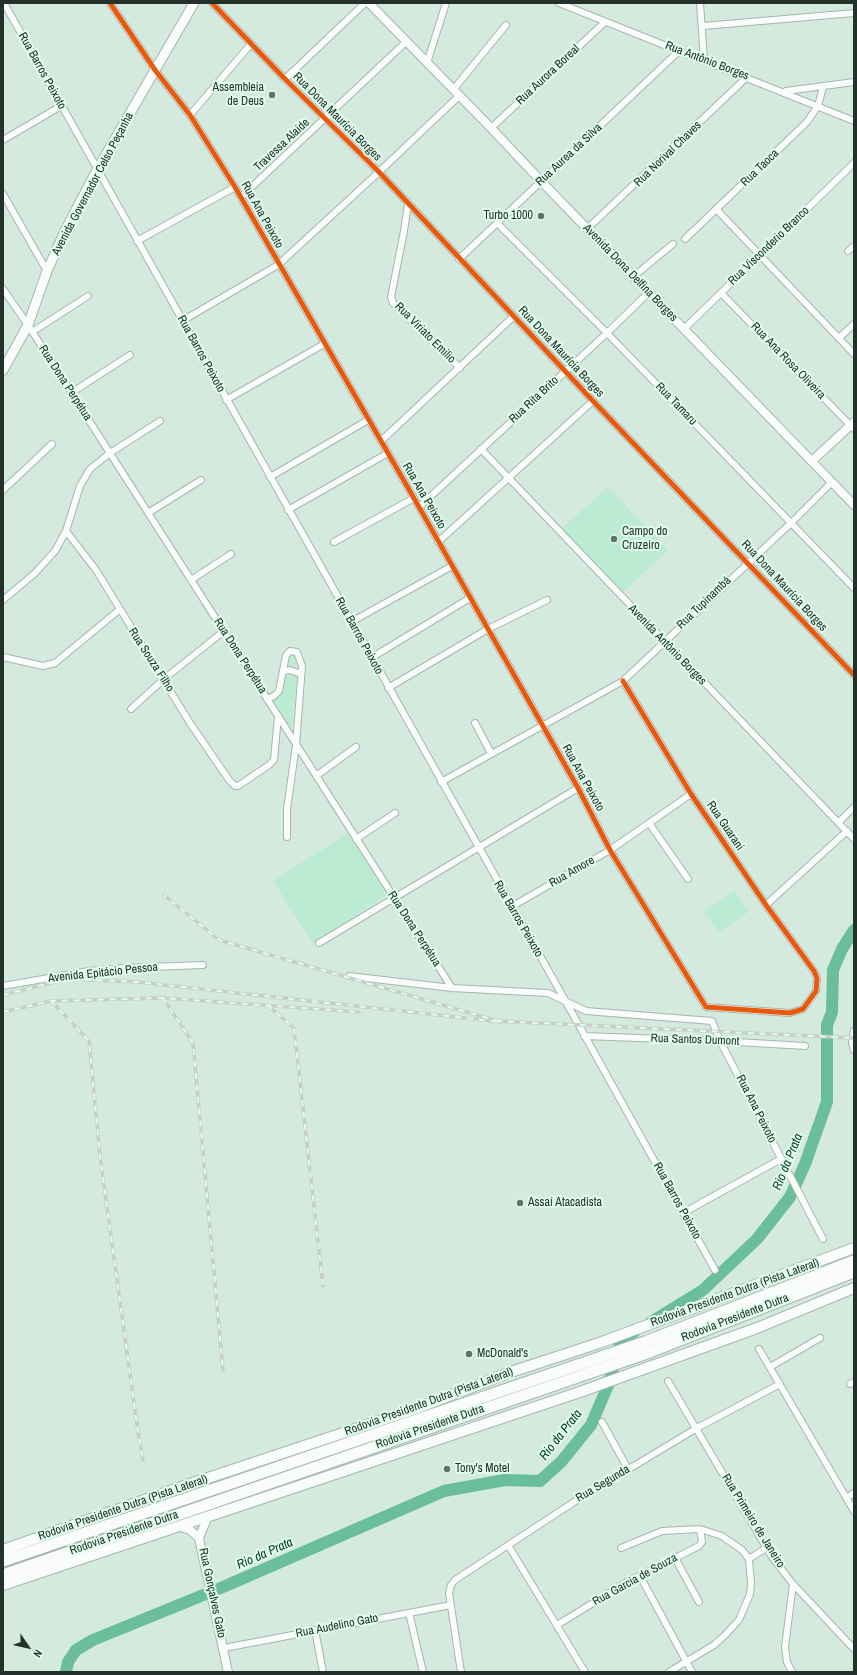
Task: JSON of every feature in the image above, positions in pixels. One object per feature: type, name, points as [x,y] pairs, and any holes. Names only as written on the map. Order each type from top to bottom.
[{"type":"highway","name":"Rodovia Presidente Dutra (Pista Lateral)","points":[[3,1550],[187,1485],[412,1410],[511,1372],[602,1342],[854,1248]]},
{"type":"highway","name":"Rodovia Presidente Dutra","points":[[648,1347],[854,1260]]},
{"type":"highway","name":"Rodovia Presidente Dutra","points":[[3,1561],[648,1347],[854,1272]]},
{"type":"highway","points":[[3,1585],[577,1393],[753,1329],[854,1288]]},
{"type":"highway","name":"Rodovia Presidente Dutra","points":[[3,1575],[594,1365]]},
{"type":"highway","points":[[3,1556],[35,1550]]},
{"type":"main road","name":"Avenida Governador Celso Peçanha","points":[[4,366],[30,328],[47,272],[66,229],[97,170],[194,3]]},
{"type":"street","name":"Rua Barros Peixoto","points":[[4,3],[511,907],[566,1002],[715,1270]]},
{"type":"street","name":"Rua Ana Peixoto","points":[[110,3],[155,70],[190,115],[241,197],[278,265],[414,498],[578,788],[610,850],[706,1007],[796,1012],[802,1009],[814,996],[817,978]]},
{"type":"street","name":"Rua Dona Maurícia Borges","points":[[212,3],[285,79],[379,172],[593,401],[854,675]]},
{"type":"street","points":[[285,79],[364,3]]},
{"type":"street","name":"Avenida Dona Delfina Borges","points":[[369,3],[854,505]]},
{"type":"street","points":[[427,63],[446,3]]},
{"type":"street","name":"Rua Antônio Borges","points":[[559,3],[604,22],[784,91],[854,121]]},
{"type":"street","points":[[700,3],[704,60]]},
{"type":"street","points":[[702,26],[854,13]]},
{"type":"street","name":"Rua Aurora Boreal","points":[[491,128],[604,22]]},
{"type":"street","points":[[182,321],[278,265],[379,172],[456,93],[506,24]]},
{"type":"street","name":"Travessa Alaíde","points":[[241,197],[407,41]]},
{"type":"street","points":[[190,115],[251,44]]},
{"type":"street","name":"Rua Aurea da Silva","points":[[459,259],[679,51]]},
{"type":"street","name":"Rua Norival Chaves","points":[[587,229],[747,77]]},
{"type":"street","points":[[784,91],[854,82]]},
{"type":"street","name":"Rua Taoca","points":[[684,240],[807,122],[818,106],[823,87]]},
{"type":"street","points":[[3,140],[61,106]]},
{"type":"street","name":"Rua Visconderio Branco","points":[[684,329],[854,163]]},
{"type":"street","points":[[137,241],[235,187]]},
{"type":"street","points":[[3,194],[47,272]]},
{"type":"street","name":"Rua Viriato Emilio","points":[[408,204],[391,297],[393,303],[460,368]]},
{"type":"street","points":[[717,210],[854,354]]},
{"type":"street","name":"Rua Tamaru","points":[[497,223],[607,333],[854,588]]},
{"type":"street","points":[[634,276],[673,244]]},
{"type":"street","points":[[848,251],[854,246]]},
{"type":"street","name":"Rua Dona Perpétua","points":[[3,289],[30,328],[452,988]]},
{"type":"street","name":"Rua Rita Brito","points":[[419,507],[607,333],[649,292]]},
{"type":"street","name":"Rua Ana Rosa Oliveira","points":[[721,293],[853,425]]},
{"type":"street","points":[[30,328],[88,296]]},
{"type":"street","points":[[381,442],[514,316]]},
{"type":"street","points":[[839,338],[854,324]]},
{"type":"street","points":[[226,400],[324,344]]},
{"type":"street","points":[[71,393],[130,355]]},
{"type":"street","points":[[438,542],[593,401]]},
{"type":"street","points":[[270,478],[368,420]]},
{"type":"street","points":[[3,600],[15,592],[46,563],[60,542],[66,530],[85,477],[110,453],[160,421]]},
{"type":"street","points":[[812,461],[853,425]]},
{"type":"street","points":[[3,490],[52,444]]},
{"type":"street","name":"Avenida Antônio Borges","points":[[481,450],[854,838]]},
{"type":"street","points":[[288,510],[388,453]]},
{"type":"street","points":[[148,513],[201,480]]},
{"type":"street","name":"Rua Tupinambá","points":[[441,782],[623,681],[791,523],[832,482]]},
{"type":"street","points":[[334,542],[414,498]]},
{"type":"street","name":"Rua Souza Filho","points":[[66,530],[96,570],[119,610],[211,755],[229,780],[238,786],[274,760],[278,716]]},
{"type":"street","points":[[191,580],[231,554]]},
{"type":"street","points":[[351,622],[452,566]]},
{"type":"street","points":[[371,658],[470,598]]},
{"type":"street","points":[[388,688],[488,629],[547,600]]},
{"type":"street","points":[[3,657],[43,666],[55,663],[119,610]]},
{"type":"street","points":[[131,709],[164,679],[224,631]]},
{"type":"street","points":[[267,699],[274,696],[279,691],[286,655],[294,651],[296,652],[301,662],[301,674],[296,745],[287,809],[287,837]]},
{"type":"street","points":[[283,671],[290,670],[301,674]]},
{"type":"street","name":"Rua Guarani","points":[[623,681],[691,794],[766,905],[808,962],[817,978]]},
{"type":"street","points":[[475,723],[491,753]]},
{"type":"street","points":[[316,776],[356,747]]},
{"type":"street","points":[[319,943],[395,899],[578,788]]},
{"type":"street","name":"Rua Amore","points":[[511,907],[610,850],[691,794]]},
{"type":"street","points":[[839,822],[854,807]]},
{"type":"street","points":[[356,839],[395,813]]},
{"type":"street","points":[[649,823],[688,879]]},
{"type":"street","points":[[766,905],[847,831]]},
{"type":"street","name":"Avenida Epitácio Pessoa","points":[[3,986],[89,971],[123,968],[203,965]]},
{"type":"street","name":"Rua Dona Perpétua","points":[[349,976],[426,986],[548,993],[586,1011],[712,1021]]},
{"type":"street","name":"Rua Ana Peixoto","points":[[712,1021],[720,1041],[800,1192],[823,1239]]},
{"type":"street","points":[[854,1031],[852,1038],[854,1050]]},
{"type":"street","name":"Rua Santos Dumont","points":[[584,1036],[805,1046]]},
{"type":"street","points":[[683,1213],[781,1158]]},
{"type":"street","points":[[770,1367],[820,1338]]},
{"type":"street","points":[[759,1348],[854,1511]]},
{"type":"street","name":"Rua Primeiro de Janeiro","points":[[668,1381],[697,1428],[766,1548],[792,1584],[854,1649]]},
{"type":"street","name":"Rua Segunda","points":[[461,1672],[449,1590],[455,1580],[574,1502],[628,1469],[697,1428],[780,1384]]},
{"type":"street","points":[[602,1422],[628,1469]]},
{"type":"street","points":[[846,1498],[854,1493]]},
{"type":"street","name":"Rua Gonçalves Gato","points":[[199,1538],[208,1516]]},
{"type":"street","name":"Rua Gonçalves Gato","points":[[178,1526],[190,1530],[199,1538],[209,1576],[228,1672]]},
{"type":"street","points":[[621,1548],[662,1531],[700,1529],[722,1536],[742,1550],[749,1559],[751,1583],[750,1594],[739,1620],[726,1634],[687,1662],[669,1672]]},
{"type":"street","name":"Rua Garcia de Souza","points":[[557,1625],[640,1576],[701,1544],[700,1529]]},
{"type":"street","points":[[508,1545],[585,1672]]},
{"type":"street","points":[[749,1559],[766,1548]]},
{"type":"street","points":[[675,1558],[699,1602]]},
{"type":"street","points":[[640,1576],[692,1672]]},
{"type":"street","points":[[792,1584],[785,1647],[787,1662],[792,1672]]},
{"type":"street","name":"Rua Audelino Gato","points":[[224,1648],[451,1605]]},
{"type":"street","points":[[409,1613],[423,1672]]},
{"type":"street","points":[[315,1630],[324,1672]]},
{"type":"green space","name":"Campo do Cruzeiro","points":[[608,487],[668,550],[623,592],[561,529]]},
{"type":"green space","points":[[289,655],[293,655],[297,661],[293,667],[289,667],[285,663],[285,659]]},
{"type":"green space","points":[[288,672],[297,676],[292,729],[272,699],[281,691],[284,674]]},
{"type":"green space","points":[[348,833],[387,895],[313,943],[273,881]]},
{"type":"green space","points":[[734,891],[749,911],[719,933],[704,912]]},
{"type":"waterway","name":"Rio da Prata","points":[[651,1322],[703,1290],[757,1239],[790,1197],[805,1164],[827,1102],[827,1025],[832,1012],[833,970],[842,949],[854,930]]},
{"type":"waterway","name":"Rio da Prata","points":[[66,1672],[68,1662],[76,1650],[93,1640],[223,1587],[444,1491],[505,1480],[540,1481],[561,1462],[591,1425],[609,1383],[621,1340],[634,1332]]},
{"type":"railway","points":[[3,995],[67,979],[138,982],[501,1022],[219,940],[164,895]]},
{"type":"railway","points":[[163,998],[193,1043],[223,1370]]},
{"type":"railway","points":[[3,1012],[51,1001],[163,998],[359,1012]]},
{"type":"railway","points":[[51,1001],[89,1041],[100,1156],[143,1460]]},
{"type":"railway","points":[[267,1005],[294,1028],[323,1286]]},
{"type":"railway","points":[[496,1021],[854,1038]]},
{"type":"cycle path","points":[[110,3],[155,70],[190,115],[235,187],[578,788],[610,850],[706,1007],[790,1013],[803,1009],[816,991],[817,978],[814,971],[766,905],[691,794],[623,681]]},
{"type":"cycle path","points":[[212,3],[285,79],[379,172],[593,401],[854,675]]},
{"type":"place","name":"Assembleia de Deus","points":[[272,95]]},
{"type":"place","name":"Turbo 1000","points":[[541,216]]},
{"type":"place","name":"Campo do Cruzeiro","points":[[614,539]]},
{"type":"place","name":"Assaí Atacadista","points":[[520,1203]]},
{"type":"place","name":"McDonald's","points":[[469,1354]]},
{"type":"place","name":"Tony's Motel","points":[[447,1469]]}]
